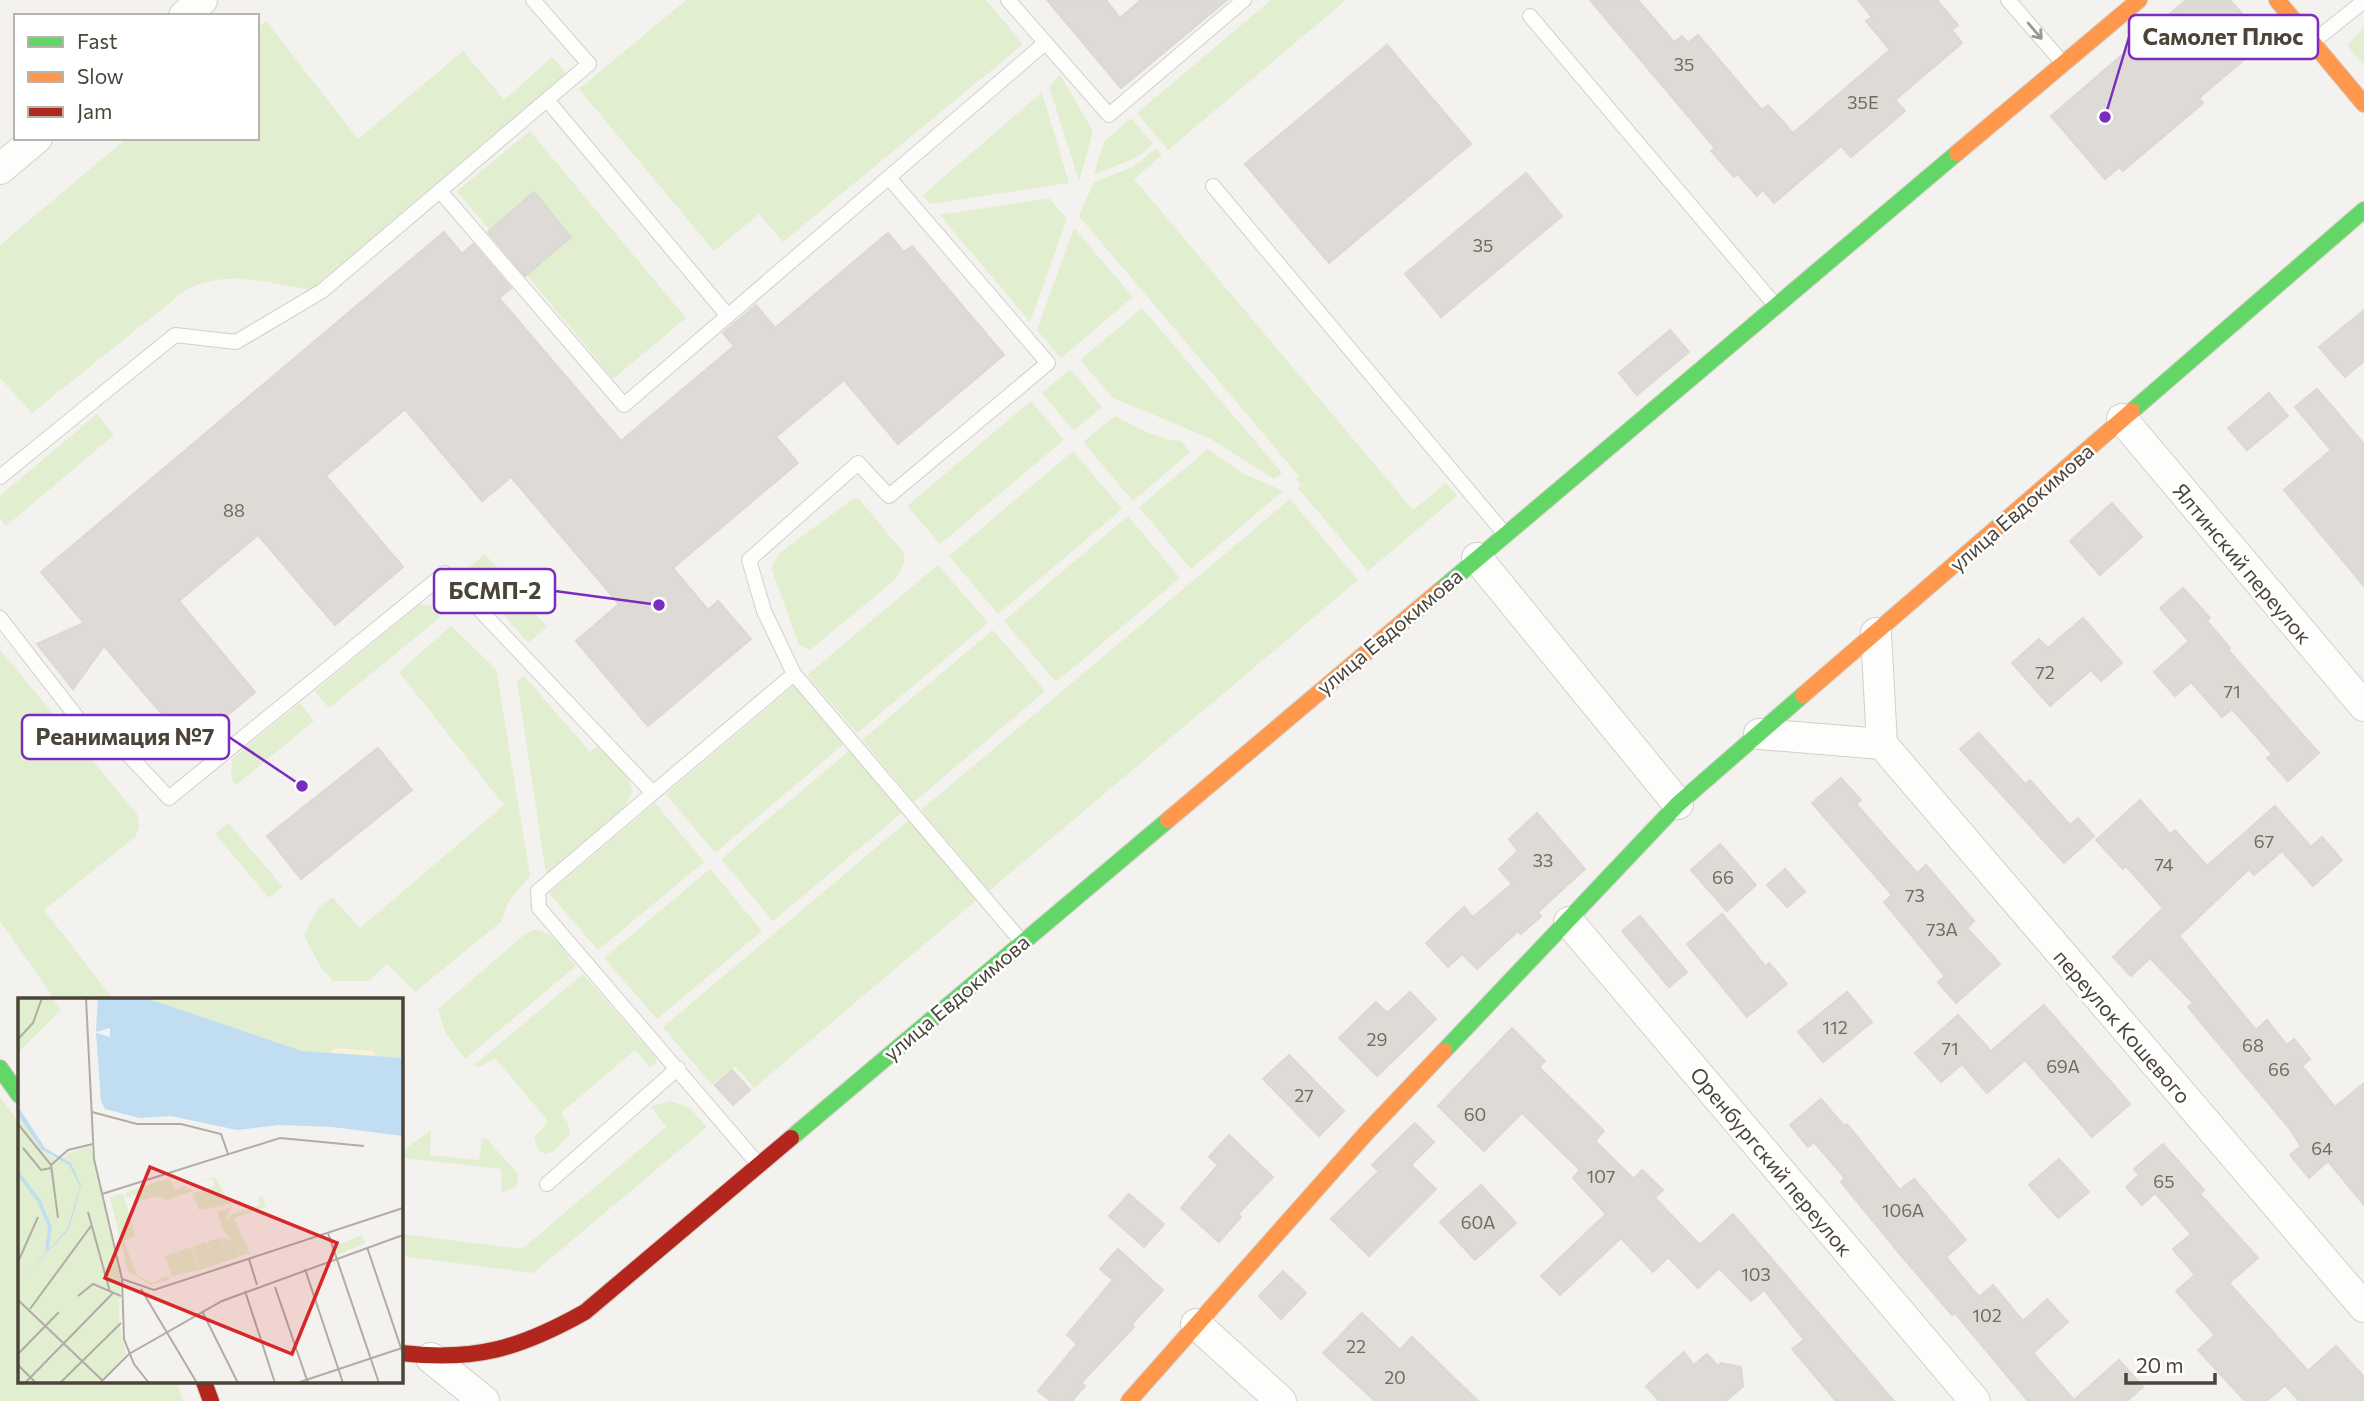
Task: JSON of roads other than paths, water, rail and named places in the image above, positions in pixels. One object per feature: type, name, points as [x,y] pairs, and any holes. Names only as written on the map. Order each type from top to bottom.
[{"type":"main road","name":"улица Евдокимова","points":[[402,1353],[431,1358],[495,1354],[540,1338],[574,1319],[2139,0]]},
{"type":"main road","points":[[2277,0],[2364,104]]},
{"type":"main road","name":"улица Евдокимова","points":[[1129,1401],[1369,1130],[1678,804],[2364,210]]},
{"type":"main road","points":[[0,1068],[18,1094]]},
{"type":"main road","points":[[205,1384],[211,1401]]},
{"type":"street","points":[[186,14],[202,0]]},
{"type":"street","points":[[0,169],[35,140]]},
{"type":"street","name":"Ялтинский переулок","points":[[2122,419],[2364,706]]},
{"type":"street","name":"улица Евдокимова","points":[[1476,558],[1678,804]]},
{"type":"street","points":[[1759,734],[1882,744],[1876,633]]},
{"type":"street","name":"переулок Кошевого","points":[[1882,744],[2364,1307]]},
{"type":"street","name":"Оренбургский переулок","points":[[1569,922],[1975,1401]]},
{"type":"street","points":[[1196,1324],[1281,1401]]},
{"type":"street","points":[[431,1358],[484,1401]]},
{"type":"lane","points":[[0,477],[176,335],[236,342],[322,291],[589,64],[533,0]]},
{"type":"lane","points":[[1008,0],[1109,115],[1244,0]]},
{"type":"lane","points":[[2008,0],[2063,63]]},
{"type":"lane","points":[[2313,42],[2364,1]]},
{"type":"lane","points":[[1530,16],[1775,305]]},
{"type":"lane","points":[[440,191],[624,405],[1045,43]]},
{"type":"lane","points":[[547,100],[728,316]]},
{"type":"lane","points":[[890,179],[1048,363],[889,496],[858,463],[749,560],[764,611],[794,674],[1022,942]]},
{"type":"lane","points":[[1213,186],[1505,534]]},
{"type":"lane","points":[[0,618],[79,720],[121,747],[169,798],[445,573],[653,793]]},
{"type":"lane","points":[[758,1164],[539,908],[538,891],[794,674]]},
{"type":"lane","points":[[547,1184],[677,1069]]},
{"type":"place","name":"Самолет Плюс","points":[[2105,117]]},
{"type":"place","name":"БСМП-2","points":[[659,605]]},
{"type":"place","name":"Реанимация №7","points":[[302,786]]}]
